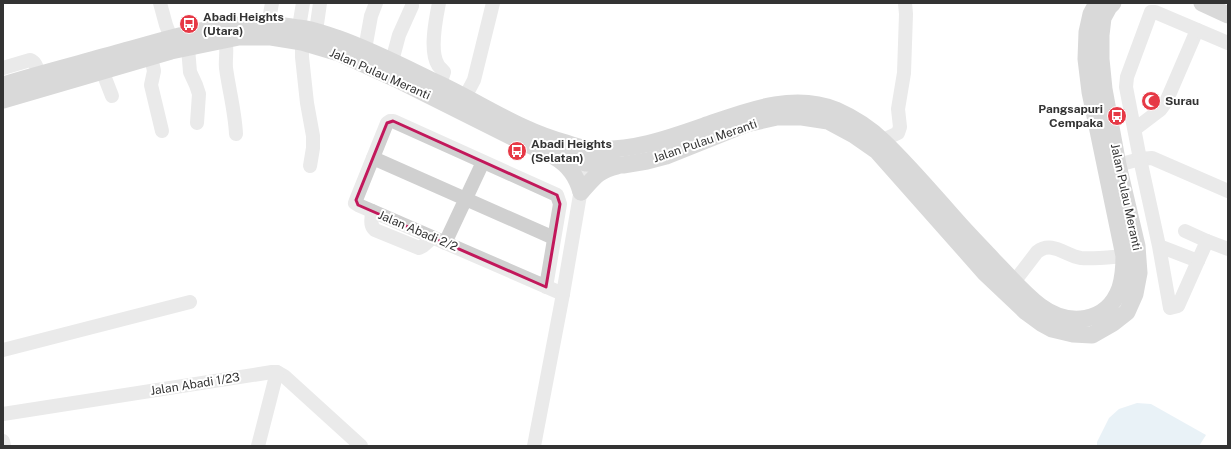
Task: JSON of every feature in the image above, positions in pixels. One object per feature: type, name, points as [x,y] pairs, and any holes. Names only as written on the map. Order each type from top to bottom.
[{"type":"main road","name":"Jalan Pulau Meranti","points":[[4,83],[103,70],[188,48],[239,37],[271,38],[316,31],[365,49],[440,84],[521,126],[587,156],[641,146],[703,127],[743,112],[773,105],[804,103],[832,109],[861,122],[883,140],[1024,293],[1041,307],[1054,315],[1068,319],[1085,319],[1100,314],[1112,303],[1119,289],[1123,273],[1124,256],[1090,92],[1086,58],[1087,32],[1091,14],[1097,3]]},
{"type":"main road","name":"Jalan Pulau Meranti","points":[[4,83],[171,38],[221,27],[236,25],[268,25],[300,34],[339,54],[457,109],[516,140],[548,152],[587,156],[623,165],[666,156],[746,124],[777,117],[802,117],[828,121],[854,135],[876,151],[985,273],[1026,312],[1052,329],[1073,334],[1092,335],[1127,312],[1135,294],[1139,274],[1137,246],[1118,165],[1104,89],[1101,59],[1103,18],[1113,3]]},
{"type":"main road","points":[[1202,3],[1228,14]]},
{"type":"main road","points":[[548,152],[566,165],[575,177],[581,192],[598,174],[610,168],[623,165]]},
{"type":"street","points":[[160,3],[171,38]]},
{"type":"street","points":[[268,25],[272,3]]},
{"type":"street","points":[[303,3],[300,34],[313,136],[310,166]]},
{"type":"street","points":[[316,31],[320,3]]},
{"type":"street","points":[[365,49],[371,16],[376,3]]},
{"type":"street","points":[[439,3],[434,26],[434,53],[438,64],[444,72],[440,84]]},
{"type":"street","points":[[465,97],[474,80],[493,3]]},
{"type":"street","points":[[883,140],[898,133],[900,127],[898,109],[904,73],[905,3]]},
{"type":"street","points":[[392,62],[399,35],[412,6]]},
{"type":"street","points":[[1207,241],[1178,306],[1170,308],[1159,246],[1126,87],[1127,77],[1152,12],[1228,43]]},
{"type":"street","points":[[1134,129],[1160,110],[1166,102],[1197,30]]},
{"type":"street","points":[[225,40],[227,46],[226,66],[235,115],[236,134]]},
{"type":"street","points":[[188,48],[188,64],[199,94],[197,123]]},
{"type":"street","points":[[151,57],[154,71],[150,85],[162,131]]},
{"type":"street","points":[[103,70],[112,96]]},
{"type":"street","name":"Jalan Abadi 2/2","points":[[483,162],[393,121],[390,121],[387,124],[355,203],[372,212],[563,294]]},
{"type":"street","points":[[534,446],[563,294],[587,156]]},
{"type":"street","points":[[373,158],[554,238]]},
{"type":"street","points":[[1118,165],[1140,159],[1152,158],[1228,191]]},
{"type":"street","points":[[439,240],[466,199],[483,162],[557,195],[560,204],[546,286]]},
{"type":"street","points":[[1185,231],[1228,249]]},
{"type":"street","points":[[1159,246],[1198,261]]},
{"type":"street","points":[[1014,282],[1041,248],[1046,247],[1060,250],[1080,258],[1124,256]]},
{"type":"street","points":[[3,350],[190,302]]},
{"type":"street","points":[[258,446],[278,372],[361,446]]},
{"type":"street","name":"Jalan Abadi 1/23","points":[[3,414],[278,372]]},
{"type":"street","points":[[3,441],[4,446]]},
{"type":"highlighted area","points":[[393,121],[557,195],[560,204],[546,287],[358,205],[356,200],[387,123]]},
{"type":"water","points":[[1137,403],[1151,404],[1206,435],[1199,446],[1097,446],[1097,442],[1109,418],[1119,409]]},
{"type":"place","name":"Abadi Heights (Utara)","points":[[189,24]]},
{"type":"place","name":"Surau","points":[[1151,101]]},
{"type":"place","name":"Pangsapuri Cempaka","points":[[1117,116]]},
{"type":"place","name":"Abadi Heights (Selatan)","points":[[517,151]]}]
